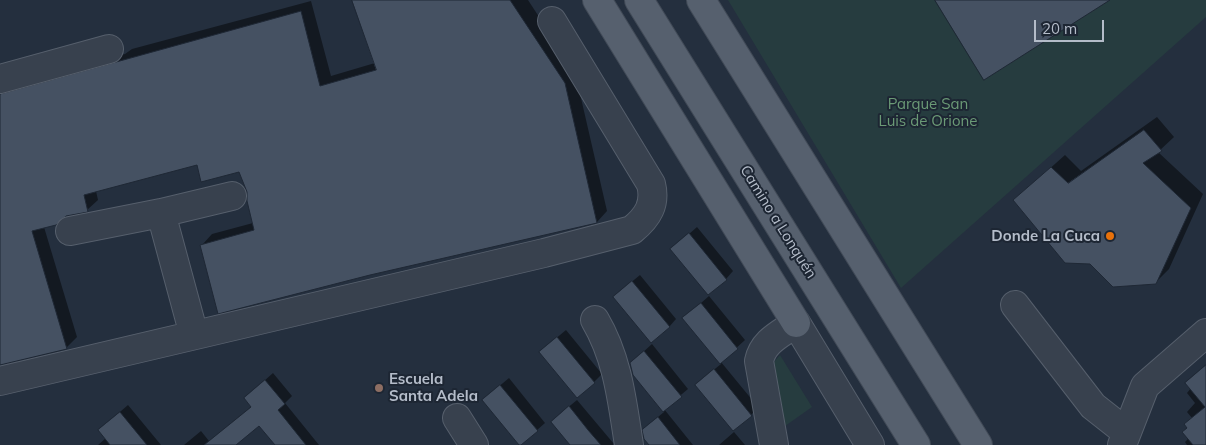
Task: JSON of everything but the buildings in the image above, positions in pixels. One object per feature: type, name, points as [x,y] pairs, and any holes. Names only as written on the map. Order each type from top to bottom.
[{"type":"main road","points":[[596,0],[796,323]]},
{"type":"main road","name":"Camino a Lonquén","points":[[639,0],[916,445]]},
{"type":"main road","points":[[701,0],[978,445]]},
{"type":"street","points":[[0,381],[544,253],[632,230],[644,221],[651,210],[653,193],[651,184],[552,21]]},
{"type":"street","points":[[0,79],[109,49]]},
{"type":"street","points":[[70,231],[161,213],[232,196]]},
{"type":"street","points":[[161,213],[194,335]]},
{"type":"street","points":[[1015,305],[1092,406],[1122,441],[1145,386],[1206,334]]},
{"type":"street","points":[[595,320],[608,344],[618,375],[629,445]]},
{"type":"street","points":[[774,445],[760,368],[760,353],[767,343],[796,323],[870,445]]},
{"type":"street","points":[[457,418],[474,445]]},
{"type":"green space","name":"Parque San Luis de Orione","points":[[728,0],[1206,0],[1206,17],[901,288]]},
{"type":"green space","points":[[780,355],[812,407],[778,431],[768,369]]},
{"type":"place","name":"Donde La Cuca","points":[[1110,236]]},
{"type":"place","name":"Escuela Santa Adela","points":[[379,388]]}]
